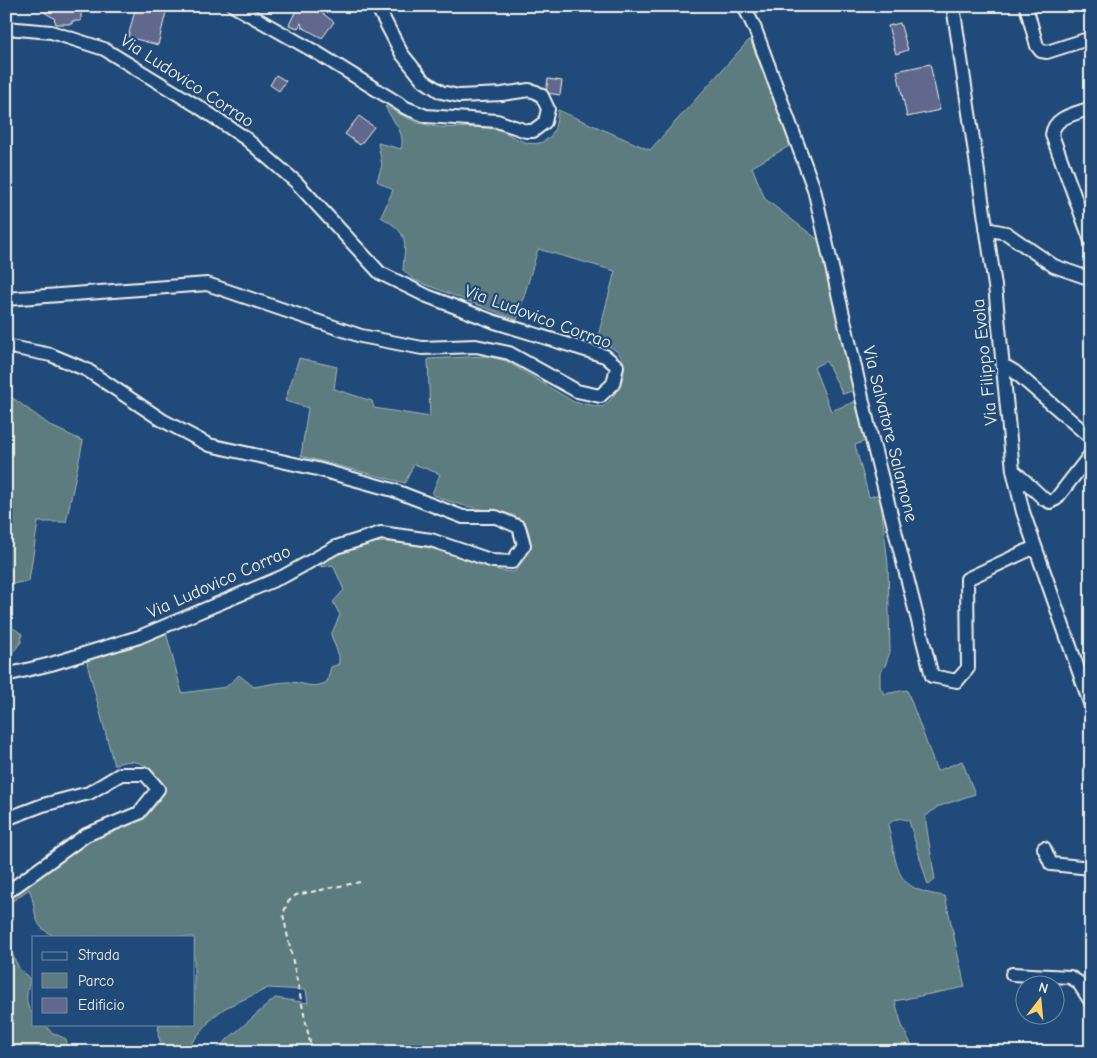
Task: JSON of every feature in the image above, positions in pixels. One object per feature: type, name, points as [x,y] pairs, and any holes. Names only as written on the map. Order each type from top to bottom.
[{"type":"street","points":[[234,6],[319,54],[406,108],[426,116],[497,121],[526,131],[540,127],[545,122],[548,108],[542,96],[536,92],[529,90],[502,94],[458,96],[441,92],[423,80],[402,54],[377,6]]},
{"type":"street","name":"Via Salvatore Salamone","points":[[744,6],[755,29],[814,189],[869,428],[932,676],[957,681],[968,668],[967,579],[1035,547]]},
{"type":"street","name":"Via Filippo Evola","points":[[953,6],[986,229],[1003,365],[1013,470],[1023,512],[1091,706]]},
{"type":"street","points":[[1026,6],[1037,46],[1041,51],[1047,52],[1091,38]]},
{"type":"street","name":"Via Ludovico Corrao","points":[[6,28],[51,32],[104,49],[199,107],[245,138],[296,182],[380,273],[427,296],[495,322],[605,356],[616,366],[613,384],[600,396],[578,391],[509,353],[476,346],[422,348],[362,336],[207,284],[6,299]]},
{"type":"street","points":[[1091,108],[1061,119],[1054,126],[1052,135],[1091,241]]},
{"type":"street","points":[[986,229],[1014,237],[1054,266],[1091,280]]},
{"type":"street","name":"Via Ludovico Corrao","points":[[6,346],[51,355],[87,370],[162,420],[209,445],[317,469],[393,490],[463,517],[496,518],[519,527],[524,545],[512,562],[493,561],[431,540],[382,533],[336,547],[284,576],[139,637],[51,664],[6,675]]},
{"type":"street","points":[[1003,365],[1015,372],[1091,438]]},
{"type":"street","points":[[1013,470],[1044,499],[1050,502],[1056,499],[1091,454]]},
{"type":"street","points":[[6,819],[43,805],[89,793],[121,774],[145,774],[158,789],[139,813],[86,835],[6,892]]},
{"type":"street","points":[[1044,848],[1050,864],[1091,868]]},
{"type":"street","points":[[1012,974],[1070,977],[1078,982],[1091,1002]]},
{"type":"path","points":[[312,1052],[283,914],[288,902],[296,895],[360,882]]},
{"type":"green space","points":[[750,39],[791,145],[752,167],[765,199],[821,242],[857,389],[843,394],[826,361],[814,367],[831,411],[859,400],[868,440],[855,445],[869,497],[880,494],[888,565],[890,652],[885,666],[880,672],[880,687],[884,694],[907,690],[937,771],[962,761],[975,794],[937,807],[925,817],[935,880],[928,885],[909,821],[898,819],[888,825],[901,875],[915,888],[945,896],[965,987],[895,1001],[902,1026],[915,1052],[213,1052],[275,998],[308,1003],[306,990],[268,988],[225,1008],[213,1017],[184,1052],[164,1052],[158,1035],[159,1026],[195,1026],[195,936],[55,936],[48,933],[38,923],[29,889],[6,906],[6,900],[73,850],[96,836],[143,818],[156,804],[160,793],[159,783],[155,774],[147,767],[138,763],[126,762],[114,765],[86,659],[166,632],[182,693],[226,687],[239,675],[254,687],[289,682],[308,685],[322,684],[327,682],[331,667],[339,664],[339,656],[331,635],[340,615],[333,602],[344,590],[333,565],[321,567],[321,562],[328,555],[364,544],[404,543],[444,552],[502,571],[514,572],[525,558],[530,542],[527,527],[521,520],[510,514],[472,508],[432,494],[440,474],[414,464],[405,483],[301,456],[308,408],[285,401],[299,358],[337,367],[334,389],[372,401],[374,408],[430,417],[428,359],[486,356],[506,361],[574,402],[602,407],[614,396],[622,380],[624,363],[621,356],[597,340],[615,271],[538,249],[517,320],[414,280],[403,270],[404,239],[397,228],[381,217],[393,190],[377,181],[382,165],[378,143],[401,149],[402,143],[400,132],[385,106],[418,123],[441,127],[495,129],[524,142],[536,144],[547,139],[553,133],[558,110],[650,150]]},
{"type":"green space","points":[[6,393],[51,426],[83,441],[66,522],[38,522],[29,581],[6,585]]},
{"type":"green space","points":[[6,623],[22,634],[21,642],[6,661]]},
{"type":"green space","points":[[12,954],[19,968],[30,979],[27,1003],[32,1012],[32,1026],[46,1026],[51,1032],[66,1039],[69,1052],[6,1052],[6,956]]},
{"type":"building","points":[[50,6],[81,6],[81,21],[72,21],[72,24],[56,24],[54,18],[44,12]]},
{"type":"building","points":[[136,6],[166,12],[158,45],[128,37]]},
{"type":"building","points":[[298,6],[304,10],[318,10],[334,22],[322,38],[302,27],[301,23],[298,28],[289,25]]},
{"type":"building","points":[[900,23],[908,50],[896,54],[888,26]]},
{"type":"building","points":[[930,64],[940,110],[907,117],[897,71]]},
{"type":"building","points":[[276,75],[286,81],[279,91],[270,85]]},
{"type":"building","points":[[548,79],[562,81],[560,95],[546,93]]},
{"type":"building","points":[[359,116],[374,127],[360,145],[345,134]]}]
